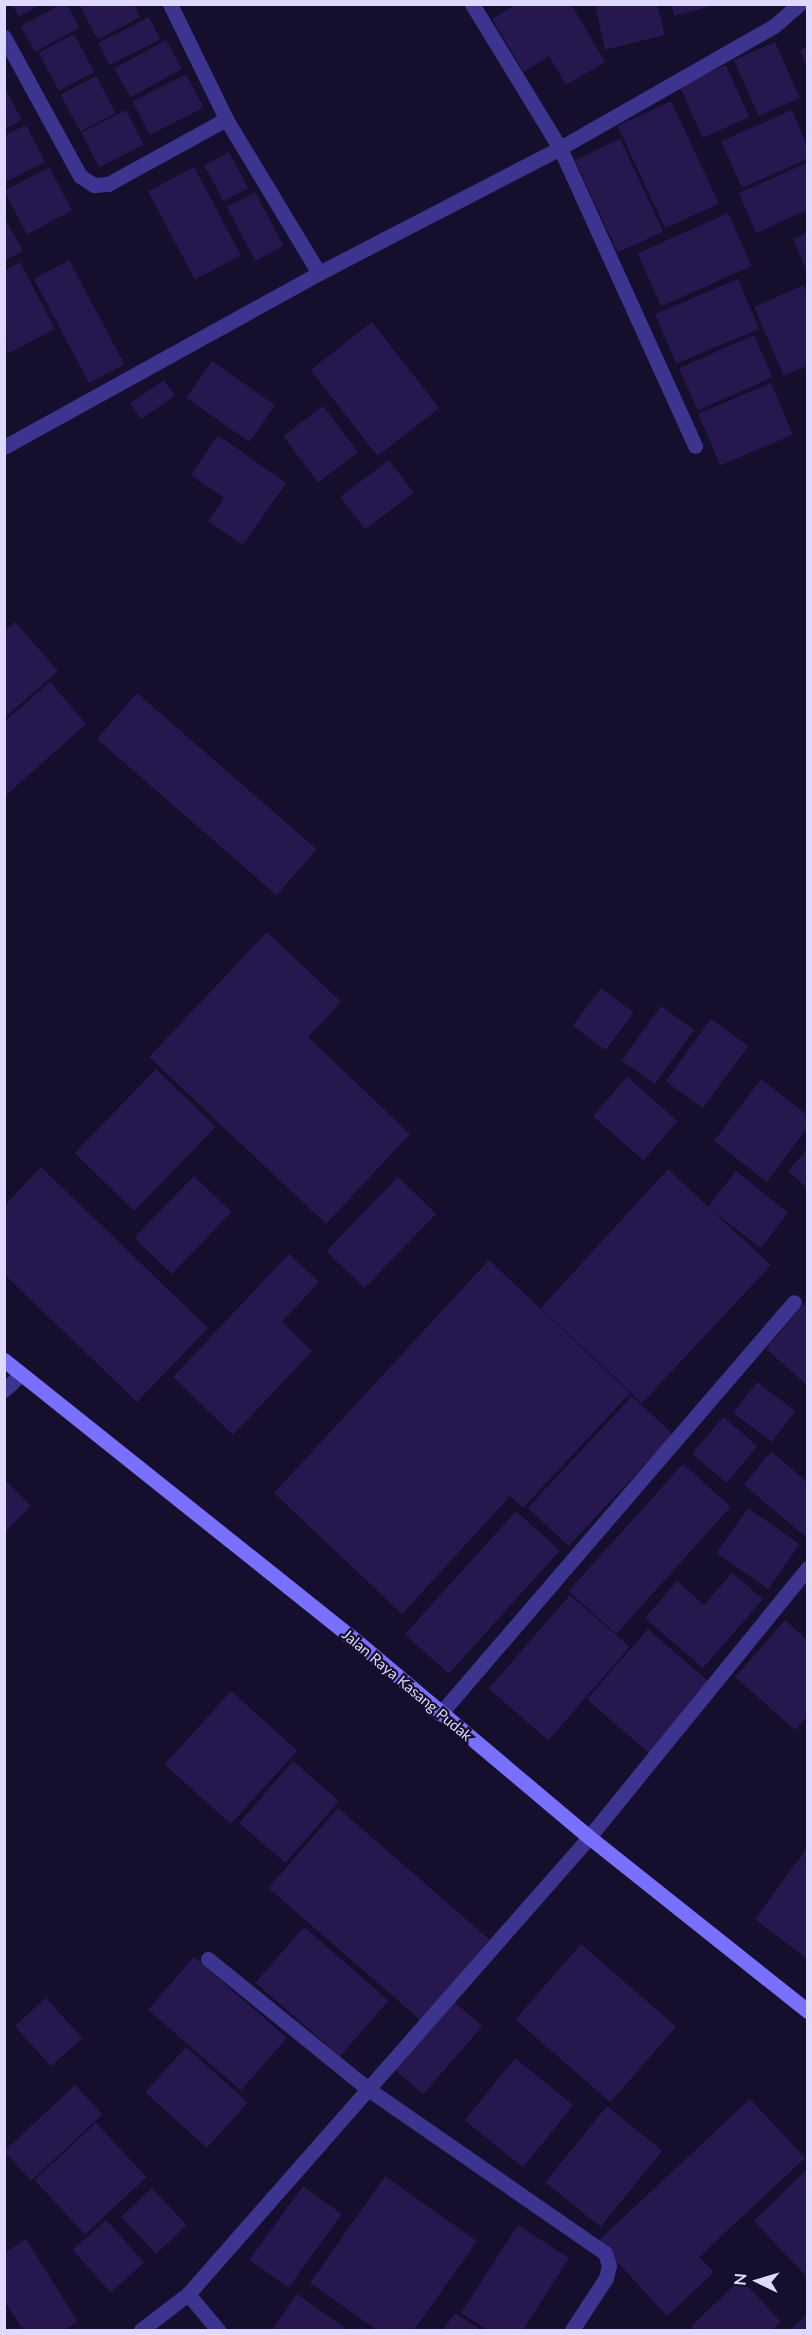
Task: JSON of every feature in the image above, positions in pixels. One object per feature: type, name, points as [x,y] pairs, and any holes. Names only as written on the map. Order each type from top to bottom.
[{"type":"street","points":[[170,4],[226,119],[319,273]]},
{"type":"street","points":[[472,4],[560,148],[695,446]]},
{"type":"street","points":[[4,447],[319,273],[560,148],[774,26],[799,4]]},
{"type":"street","points":[[4,37],[80,176],[94,185],[108,184],[226,119]]},
{"type":"street","points":[[440,1714],[794,1302]]},
{"type":"street","name":"Jalan Raya Kasang Pudak","points":[[4,1360],[340,1628],[589,1837],[807,2011]]},
{"type":"street","points":[[4,1390],[21,1374]]},
{"type":"street","points":[[141,2331],[188,2294],[589,1837],[807,1569]]},
{"type":"street","points":[[208,1959],[368,2089],[605,2253],[609,2265],[606,2278],[572,2331]]},
{"type":"street","points":[[188,2294],[218,2331]]},
{"type":"building","points":[[12,4],[42,4],[19,17]]},
{"type":"building","points":[[62,4],[67,4],[79,28],[35,52],[21,26]]},
{"type":"building","points":[[79,4],[134,4],[140,17],[98,40]]},
{"type":"building","points":[[516,4],[571,4],[605,62],[566,85],[549,56],[524,72],[492,19]]},
{"type":"building","points":[[595,4],[657,4],[665,35],[605,50]]},
{"type":"building","points":[[671,5],[717,5],[674,16]]},
{"type":"building","points":[[149,17],[160,39],[110,65],[98,43]]},
{"type":"building","points":[[74,34],[94,72],[59,91],[39,53]]},
{"type":"building","points":[[166,40],[182,69],[130,97],[114,69]]},
{"type":"building","points":[[775,42],[800,98],[759,116],[734,60]]},
{"type":"building","points":[[807,47],[807,68],[800,50]]},
{"type":"building","points":[[726,65],[749,117],[703,138],[679,86]]},
{"type":"building","points":[[186,74],[203,108],[150,135],[133,101]]},
{"type":"building","points":[[96,76],[116,113],[80,132],[61,95]]},
{"type":"building","points":[[4,87],[22,120],[4,129]]},
{"type":"building","points":[[671,101],[719,203],[665,228],[618,126]]},
{"type":"building","points":[[126,110],[144,145],[99,167],[81,133]]},
{"type":"building","points":[[792,110],[807,146],[807,159],[742,188],[721,141]]},
{"type":"building","points":[[26,125],[45,162],[4,183],[4,136]]},
{"type":"building","points":[[620,139],[663,231],[618,253],[575,160]]},
{"type":"building","points":[[229,152],[248,188],[224,201],[204,165]]},
{"type":"building","points":[[807,163],[807,210],[756,233],[739,193]]},
{"type":"building","points":[[49,167],[72,210],[27,234],[4,191]]},
{"type":"building","points":[[194,167],[241,255],[195,280],[148,191]]},
{"type":"building","points":[[255,192],[284,246],[255,261],[227,207]]},
{"type":"building","points":[[728,213],[752,266],[661,306],[638,253]]},
{"type":"building","points":[[4,217],[23,251],[4,261]]},
{"type":"building","points":[[807,233],[807,271],[793,239]]},
{"type":"building","points":[[69,260],[124,364],[89,383],[34,279]]},
{"type":"building","points":[[20,262],[55,329],[7,354],[4,271]]},
{"type":"building","points":[[738,279],[759,329],[676,364],[655,314]]},
{"type":"building","points":[[804,285],[807,293],[807,366],[784,376],[754,307]]},
{"type":"building","points":[[372,322],[439,408],[378,456],[311,370]]},
{"type":"building","points":[[754,335],[773,377],[698,410],[679,368]]},
{"type":"building","points":[[212,361],[275,405],[249,442],[186,398]]},
{"type":"building","points":[[164,380],[175,396],[141,419],[130,404]]},
{"type":"building","points":[[771,383],[793,435],[720,465],[698,414]]},
{"type":"building","points":[[323,406],[358,452],[318,482],[283,436]]},
{"type":"building","points":[[218,435],[286,483],[243,545],[208,521],[224,498],[191,475]]},
{"type":"building","points":[[389,460],[414,493],[365,529],[340,497]]},
{"type":"building","points":[[15,622],[58,671],[4,718],[4,631]]},
{"type":"building","points":[[50,682],[86,724],[4,797],[4,722]]},
{"type":"building","points":[[137,693],[317,849],[277,895],[97,739]]},
{"type":"building","points":[[267,932],[341,1002],[308,1037],[410,1134],[326,1224],[149,1057]]},
{"type":"building","points":[[601,988],[634,1013],[605,1050],[573,1026]]},
{"type":"building","points":[[661,1006],[694,1030],[655,1084],[622,1060]]},
{"type":"building","points":[[711,1019],[748,1046],[703,1108],[666,1081]]},
{"type":"building","points":[[156,1069],[216,1127],[134,1211],[75,1153]]},
{"type":"building","points":[[627,1077],[678,1121],[643,1160],[593,1116]]},
{"type":"building","points":[[761,1079],[807,1115],[807,1128],[767,1182],[714,1141]]},
{"type":"building","points":[[807,1149],[807,1188],[788,1171]]},
{"type":"building","points":[[41,1167],[208,1328],[137,1402],[4,1274],[4,1206]]},
{"type":"building","points":[[668,1169],[708,1207],[736,1171],[788,1213],[761,1248],[711,1210],[771,1265],[642,1403],[541,1308]]},
{"type":"building","points":[[194,1176],[231,1212],[172,1274],[134,1238]]},
{"type":"building","points":[[398,1177],[436,1214],[365,1288],[326,1251]]},
{"type":"building","points":[[289,1254],[319,1282],[282,1322],[312,1351],[233,1435],[173,1377]]},
{"type":"building","points":[[489,1260],[630,1393],[523,1508],[510,1496],[402,1614],[274,1493]]},
{"type":"building","points":[[807,1300],[807,1385],[766,1349]]},
{"type":"building","points":[[757,1382],[795,1411],[772,1442],[734,1413]]},
{"type":"building","points":[[632,1396],[673,1434],[569,1546],[528,1508]]},
{"type":"building","points":[[723,1417],[757,1446],[727,1483],[692,1454]]},
{"type":"building","points":[[771,1451],[807,1482],[807,1538],[744,1485]]},
{"type":"building","points":[[683,1464],[731,1507],[616,1634],[569,1591]]},
{"type":"building","points":[[4,1479],[31,1506],[4,1533]]},
{"type":"building","points":[[748,1508],[800,1544],[768,1589],[716,1553]]},
{"type":"building","points":[[516,1511],[560,1550],[449,1674],[405,1634]]},
{"type":"building","points":[[732,1573],[763,1599],[703,1668],[645,1618],[677,1581],[704,1605]]},
{"type":"building","points":[[570,1595],[630,1647],[548,1740],[489,1689]]},
{"type":"building","points":[[785,1620],[807,1640],[807,1717],[795,1730],[735,1677]]},
{"type":"building","points":[[648,1629],[711,1683],[650,1754],[587,1699]]},
{"type":"building","points":[[231,1691],[297,1751],[231,1824],[165,1765]]},
{"type":"building","points":[[293,1761],[339,1801],[285,1863],[239,1823]]},
{"type":"building","points":[[338,1808],[490,1940],[420,2020],[268,1888]]},
{"type":"building","points":[[807,1848],[807,1959],[755,1919]]},
{"type":"building","points":[[304,1927],[389,2000],[340,2056],[255,1983]]},
{"type":"building","points":[[581,1944],[676,2027],[610,2102],[515,2019]]},
{"type":"building","points":[[194,1957],[287,2038],[241,2091],[148,2010]]},
{"type":"building","points":[[46,1998],[82,2038],[51,2066],[15,2026]]},
{"type":"building","points":[[452,2000],[482,2026],[423,2094],[393,2068]]},
{"type":"building","points":[[186,2047],[248,2103],[207,2148],[145,2092]]},
{"type":"building","points":[[515,2058],[573,2105],[523,2167],[465,2120]]},
{"type":"building","points":[[75,2085],[102,2114],[31,2180],[4,2151]]},
{"type":"building","points":[[750,2099],[805,2158],[699,2257],[714,2272],[667,2316],[598,2241]]},
{"type":"building","points":[[607,2106],[662,2151],[601,2227],[545,2182]]},
{"type":"building","points":[[96,2123],[146,2177],[85,2234],[35,2180]]},
{"type":"building","points":[[807,2169],[807,2277],[754,2221]]},
{"type":"building","points":[[385,2176],[477,2241],[414,2330],[377,2330],[310,2283]]},
{"type":"building","points":[[303,2186],[342,2214],[288,2288],[250,2260]]},
{"type":"building","points":[[152,2188],[187,2225],[156,2254],[121,2217]]},
{"type":"building","points":[[106,2220],[144,2262],[111,2292],[73,2250]]},
{"type":"building","points":[[518,2225],[569,2258],[523,2330],[488,2330],[461,2313]]},
{"type":"building","points":[[26,2239],[78,2322],[64,2330],[23,2330],[4,2300],[4,2253]]},
{"type":"building","points":[[741,2279],[781,2322],[772,2330],[695,2330],[691,2326]]},
{"type":"building","points":[[297,2294],[348,2330],[272,2330]]},
{"type":"building","points":[[455,2313],[481,2330],[443,2330]]},
{"type":"building","points":[[806,2316],[807,2330],[790,2330]]}]
